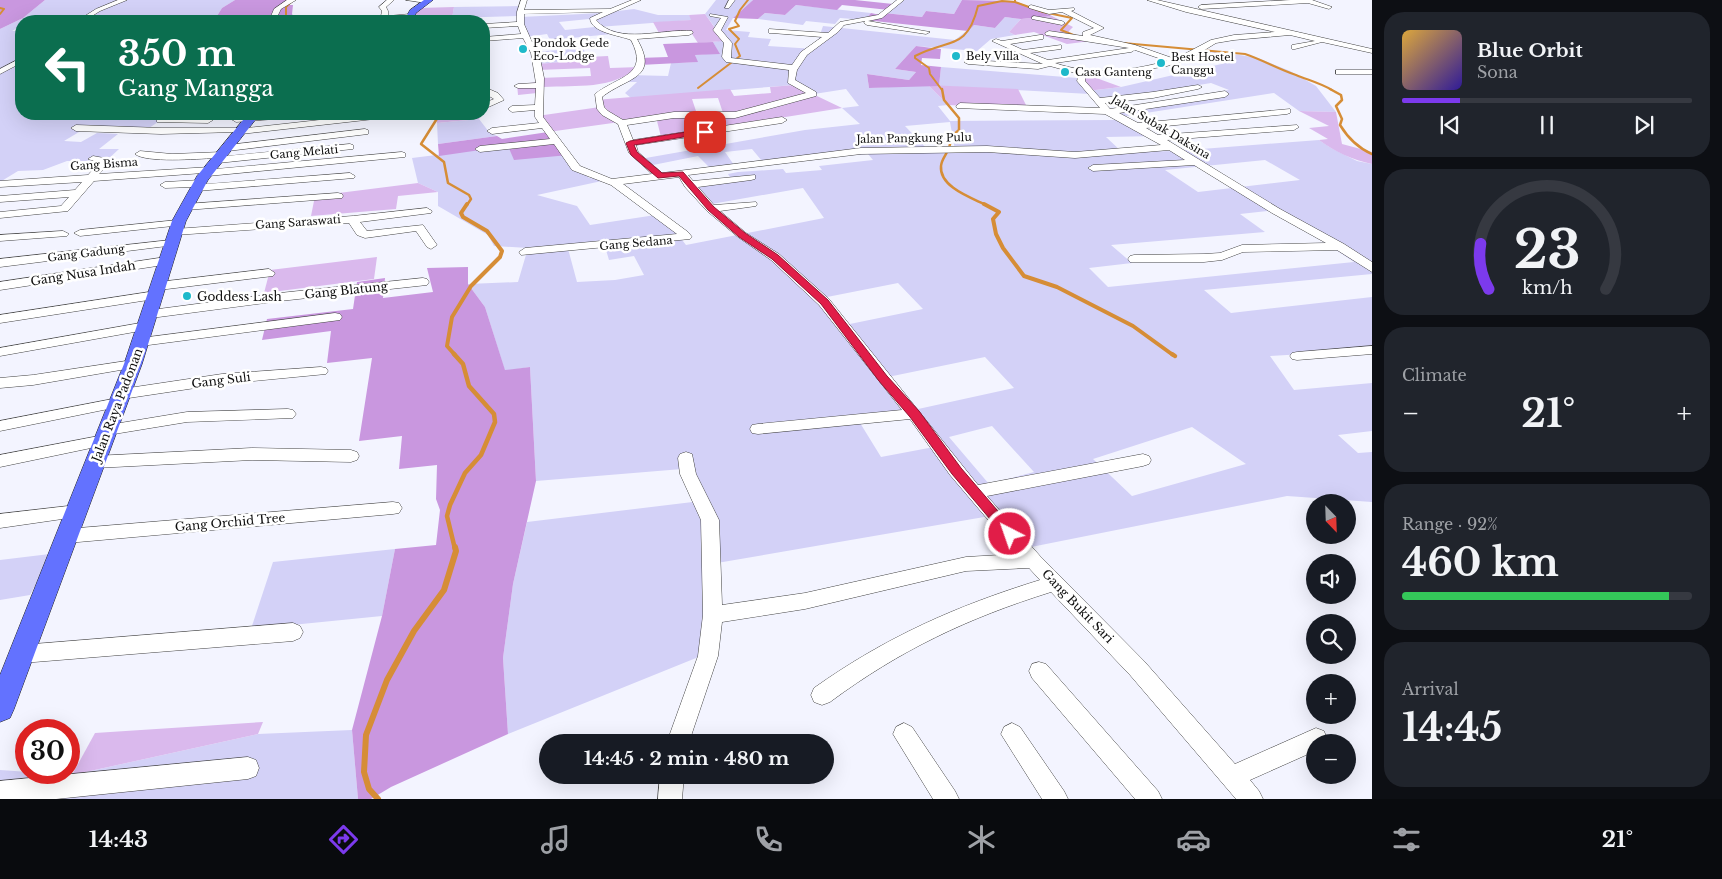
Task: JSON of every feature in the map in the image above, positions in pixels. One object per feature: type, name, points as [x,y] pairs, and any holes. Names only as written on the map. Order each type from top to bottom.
[{"type":"main road","points":[[412,15],[428,1]]},
{"type":"main road","name":"Jalan Raya Padonan","points":[[0,709],[133,364],[175,233],[212,168],[247,123]]},
{"type":"street","points":[[90,15],[124,0]]},
{"type":"street","points":[[274,15],[279,7],[293,0]]},
{"type":"street","points":[[384,15],[385,11],[382,7],[391,0]]},
{"type":"street","points":[[409,0],[428,1]]},
{"type":"street","points":[[638,0],[598,16],[592,19],[592,22],[605,29],[631,37],[689,33]]},
{"type":"street","points":[[727,7],[732,0]]},
{"type":"street","points":[[631,37],[635,41],[642,58],[639,71],[630,78],[603,91],[598,96],[600,107],[605,114],[622,123],[674,115],[741,114],[812,95],[812,92],[791,81],[800,57],[842,23],[880,17],[901,0]]},
{"type":"street","points":[[1150,0],[1176,8],[1372,51]]},
{"type":"street","points":[[527,1],[520,12],[527,40],[535,53],[540,85],[541,116],[576,168],[614,182]]},
{"type":"street","points":[[1176,8],[1308,1],[1329,7]]},
{"type":"street","points":[[1031,7],[1045,11],[1073,9]]},
{"type":"street","points":[[520,12],[616,10]]},
{"type":"street","points":[[1063,10],[1098,26],[1099,29],[1086,35],[1099,41]]},
{"type":"street","points":[[712,15],[725,17],[717,30],[728,43],[726,57],[729,60],[795,68]]},
{"type":"street","points":[[1029,17],[1062,23],[1049,33],[1072,39],[1099,41],[1140,49],[1174,61]]},
{"type":"street","points":[[855,21],[926,32]]},
{"type":"street","points":[[490,26],[522,24]]},
{"type":"street","points":[[1023,72],[1104,74],[1174,61],[1187,57],[1206,45],[1238,38],[1289,33]]},
{"type":"street","points":[[794,41],[769,34],[828,35]]},
{"type":"street","points":[[1040,37],[999,42],[1048,63],[1084,75]]},
{"type":"street","points":[[490,39],[558,41],[563,43]]},
{"type":"street","points":[[1295,47],[1325,41]]},
{"type":"street","points":[[803,42],[816,43]]},
{"type":"street","points":[[1022,52],[1058,47]]},
{"type":"street","points":[[968,62],[1038,67],[1048,63],[1140,49]]},
{"type":"street","points":[[960,54],[1012,58],[1032,56]]},
{"type":"street","points":[[0,72],[15,63]]},
{"type":"street","points":[[1339,72],[1371,67]]},
{"type":"street","name":"Jalan Subak Daksina","points":[[1084,75],[1081,81],[1109,111],[1137,126],[1276,211],[1340,246],[1372,268]]},
{"type":"street","points":[[518,86],[540,85]]},
{"type":"street","points":[[1098,101],[1153,95],[1198,87]]},
{"type":"street","points":[[490,93],[500,100],[490,104]]},
{"type":"street","points":[[960,106],[1109,111],[1225,94]]},
{"type":"street","points":[[512,108],[541,116]]},
{"type":"street","points":[[1137,126],[1287,111]]},
{"type":"street","points":[[491,127],[541,116]]},
{"type":"street","points":[[160,120],[325,123],[347,120]]},
{"type":"street","points":[[76,128],[161,131],[265,120]]},
{"type":"street","points":[[630,143],[782,120]]},
{"type":"street","points":[[622,123],[634,153],[660,176]]},
{"type":"street","points":[[1156,138],[1294,127]]},
{"type":"street","points":[[165,185],[212,168],[365,132]]},
{"type":"street","points":[[480,149],[558,142]]},
{"type":"street","name":"Jalan Pangkung Pulu","points":[[614,182],[860,151],[987,149],[1075,154],[1169,146]]},
{"type":"street","points":[[212,168],[350,147]]},
{"type":"street","points":[[140,154],[181,157],[212,168],[350,176]]},
{"type":"street","name":"Gang Melati","points":[[212,168],[402,155]]},
{"type":"street","points":[[0,215],[61,210],[78,194],[102,162],[93,159]]},
{"type":"street","points":[[1093,168],[1194,162]]},
{"type":"street","name":"Gang Bisma","points":[[0,184],[212,168]]},
{"type":"street","name":"Gang Bukit Sari","points":[[681,173],[711,209],[742,235],[775,257],[824,302],[974,492],[1033,561],[1137,668],[1252,799]]},
{"type":"street","points":[[690,185],[751,177]]},
{"type":"street","name":"Gang Sedana","points":[[525,252],[686,237],[614,182]]},
{"type":"street","points":[[0,199],[78,194]]},
{"type":"street","points":[[80,233],[175,233],[338,196]]},
{"type":"street","points":[[711,209],[752,204]]},
{"type":"street","points":[[353,218],[427,211]]},
{"type":"street","name":"Gang Saraswati","points":[[175,233],[353,218],[361,233],[365,235],[420,228],[431,245]]},
{"type":"street","name":"Gang Gadung","points":[[0,263],[175,233]]},
{"type":"street","name":"Gang Nusa Indah","points":[[0,286],[175,233]]},
{"type":"street","points":[[0,238],[63,234]]},
{"type":"street","points":[[1134,259],[1204,258],[1222,256],[1242,249],[1340,246]]},
{"type":"street","points":[[0,319],[157,290],[270,272]]},
{"type":"street","name":"Gang Blatung","points":[[146,327],[280,297],[423,282]]},
{"type":"street","points":[[0,352],[146,327],[335,316]]},
{"type":"street","points":[[1297,356],[1372,350]]},
{"type":"street","points":[[0,383],[34,380],[133,364]]},
{"type":"street","name":"Gang Suli","points":[[0,426],[120,398],[222,379],[321,371]]},
{"type":"street","points":[[0,461],[187,417],[288,414]]},
{"type":"street","points":[[758,429],[914,414]]},
{"type":"street","points":[[95,462],[252,454],[351,456]]},
{"type":"street","points":[[681,734],[708,656],[713,615],[710,520],[688,474],[686,458]]},
{"type":"street","points":[[974,492],[1143,460]]},
{"type":"street","name":"Gang Orchid Tree","points":[[67,536],[393,508]]},
{"type":"street","points":[[0,520],[77,511]]},
{"type":"street","points":[[713,615],[805,601],[966,564],[1033,561]]},
{"type":"street","points":[[822,695],[863,666],[922,633],[960,616],[1056,583]]},
{"type":"street","points":[[22,654],[294,632]]},
{"type":"street","points":[[1039,671],[1150,799]]},
{"type":"street","points":[[904,734],[947,799]]},
{"type":"street","points":[[1012,734],[1056,799]]},
{"type":"street","points":[[1232,777],[1306,744]]},
{"type":"street","points":[[0,793],[248,768]]},
{"type":"street","points":[[670,799],[671,784]]},
{"type":"shaded area","points":[[0,0],[45,0],[27,15],[15,15],[15,22],[0,29]]},
{"type":"shaded area","points":[[45,0],[235,0],[222,8],[218,15],[27,15]]},
{"type":"shaded area","points":[[235,0],[292,0],[284,5],[293,5],[293,15],[218,15],[222,8]]},
{"type":"shaded area","points":[[716,0],[753,0],[733,18],[726,30],[750,32],[748,37],[771,39],[768,46],[815,49],[823,26],[955,40],[974,25],[995,28],[1005,17],[1021,19],[1009,32],[1015,35],[991,39],[977,51],[916,46],[895,69],[916,72],[909,80],[867,74],[869,88],[928,85],[948,105],[938,106],[950,121],[1116,120],[1110,110],[1229,90],[1211,83],[1094,102],[1090,94],[939,86],[941,67],[1077,78],[1087,91],[1121,87],[1226,63],[1199,54],[1203,49],[1258,58],[1290,71],[1316,86],[1336,112],[1299,111],[1274,93],[1120,117],[1158,136],[1106,137],[1122,152],[1176,151],[1319,140],[1357,161],[1372,164],[1372,274],[1204,290],[1231,313],[1372,297],[1372,350],[1270,356],[1294,390],[1372,383],[1372,431],[1338,435],[1358,453],[1372,452],[1372,502],[1356,501],[1356,494],[1306,494],[1306,497],[1287,496],[1021,549],[990,516],[717,563],[701,656],[508,734],[503,658],[513,584],[527,522],[701,501],[682,469],[536,481],[530,367],[505,371],[485,307],[468,284],[518,282],[528,248],[494,246],[488,235],[438,206],[438,192],[418,183],[412,158],[508,146],[569,155],[589,178],[611,179],[537,195],[577,206],[590,225],[662,214],[686,245],[824,218],[803,188],[706,205],[687,185],[731,179],[728,174],[738,172],[783,169],[786,173],[822,170],[819,166],[873,160],[868,154],[762,161],[752,149],[725,152],[734,165],[709,167],[698,156],[648,166],[640,159],[805,130],[860,124],[842,108],[859,106],[846,89],[814,94],[794,85],[631,98],[625,93],[637,82],[613,82],[629,75],[668,76],[671,63],[697,62],[695,55],[719,53],[713,42],[724,40],[705,14]],"holes":[[[950,122],[955,150],[927,149],[905,126]],[[1265,160],[1300,180],[1198,192],[1165,170]],[[1276,210],[1354,262],[1108,287],[1089,268],[1132,263],[1111,245],[1265,232],[1240,214]],[[603,240],[609,260],[634,256],[644,275],[615,280],[577,282],[567,245]],[[898,283],[923,309],[845,325],[822,298]],[[985,357],[1014,388],[909,411],[883,378]],[[909,411],[934,447],[881,457],[857,418]],[[992,426],[1034,472],[989,484],[949,437]],[[1192,427],[1246,464],[1132,496],[1093,459]]]},
{"type":"shaded area","points":[[753,0],[855,0],[893,4],[889,10],[842,5],[837,10],[796,5],[785,15],[765,13],[758,19],[733,18]]},
{"type":"shaded area","points":[[896,0],[962,0],[954,14],[926,11],[922,17],[884,13]]},
{"type":"shaded area","points":[[962,0],[1015,1],[1052,16],[1021,19],[1005,17],[995,28],[974,25],[968,31],[865,20],[871,13],[922,17],[926,11],[954,14]]},
{"type":"shaded area","points":[[796,5],[871,13],[865,20],[840,18],[835,24],[806,21],[803,25],[758,19],[765,13],[785,15]]},
{"type":"shaded area","points":[[522,6],[518,16],[490,17],[490,15],[453,15],[454,7]]},
{"type":"shaded area","points":[[454,7],[453,15],[414,15],[419,8]]},
{"type":"shaded area","points":[[634,9],[658,15],[689,15],[692,20],[598,27],[622,33],[550,40],[547,34],[526,37],[521,17],[602,13]],"holes":[[[589,19],[595,27],[565,30],[559,22]]]},
{"type":"shaded area","points":[[705,14],[724,41],[698,43],[690,31],[659,33],[653,22],[691,20],[689,15]]},
{"type":"shaded area","points":[[1052,16],[1073,27],[1069,31],[1069,35],[1091,41],[1067,44],[1034,32],[1015,35],[1009,32],[1021,19]]},
{"type":"shaded area","points":[[15,22],[15,29],[12,31],[15,31],[15,120],[161,120],[146,130],[89,126],[64,141],[81,142],[97,133],[118,134],[99,149],[119,149],[106,161],[67,161],[43,170],[18,171],[0,182],[0,29]]},
{"type":"shaded area","points":[[713,42],[720,54],[695,55],[698,62],[640,65],[638,58],[668,57],[663,44]]},
{"type":"shaded area","points":[[916,46],[941,49],[940,59],[922,58],[921,65],[941,67],[939,86],[869,88],[867,74],[909,80],[916,72],[895,69]]},
{"type":"shaded area","points":[[583,48],[589,60],[537,64],[534,52]]},
{"type":"shaded area","points":[[608,56],[610,68],[640,67],[617,80],[605,83],[543,87],[537,93],[518,95],[517,84],[541,82],[540,78],[591,76],[590,68],[538,70],[537,64],[588,60],[588,57]]},
{"type":"shaded area","points":[[1080,72],[1121,87],[1087,91],[1077,78]]},
{"type":"shaded area","points":[[794,85],[842,108],[661,137],[656,117],[548,132],[537,116],[600,107],[595,100],[730,89],[734,96],[771,93],[770,87]],"holes":[[[718,98],[723,113],[697,114],[692,99]]]},
{"type":"shaded area","points":[[928,85],[1018,89],[1028,109],[948,105]]},
{"type":"shaded area","points":[[1299,111],[1336,112],[1342,144],[1372,152],[1372,164],[1344,155],[1319,140],[1328,139],[1309,128],[1329,126]]},
{"type":"shaded area","points":[[437,120],[468,120],[437,123]]},
{"type":"shaded area","points":[[480,120],[489,132],[497,136],[438,144],[437,123]]},
{"type":"shaded area","points":[[548,132],[569,155],[514,160],[508,146],[439,156],[438,144],[497,136],[502,139]]},
{"type":"shaded area","points":[[418,183],[438,192],[398,196],[396,209],[311,216],[315,196]]},
{"type":"shaded area","points":[[377,257],[374,279],[264,293],[270,270]]},
{"type":"shaded area","points":[[468,267],[468,284],[485,307],[505,370],[530,367],[536,481],[513,584],[503,658],[508,734],[391,787],[371,799],[358,799],[352,730],[382,616],[395,549],[436,545],[440,510],[436,499],[437,465],[399,469],[402,436],[359,441],[372,358],[327,363],[331,331],[262,340],[267,319],[353,309],[357,282],[385,278],[383,298],[433,292],[427,268]]},
{"type":"shaded area","points":[[395,549],[382,616],[251,629],[273,562]]},
{"type":"shaded area","points":[[58,553],[41,575],[30,595],[0,600],[0,560]]},
{"type":"shaded area","points":[[263,722],[258,734],[80,773],[80,760],[95,733]]},
{"type":"shaded area","points":[[352,730],[358,799],[0,799],[0,770],[15,771],[15,784],[80,784],[80,773],[258,734]]},
{"type":"waterway","points":[[286,15],[286,7],[293,0]]},
{"type":"waterway","points":[[698,88],[740,56],[735,44],[739,39],[729,29],[739,26],[735,21],[740,10],[748,0]]},
{"type":"waterway","points":[[942,90],[930,74],[929,68],[915,58],[915,56],[962,37],[974,20],[978,6],[1002,1],[1015,2]]},
{"type":"waterway","points":[[1015,2],[1043,12],[1072,18],[1061,30],[1076,36]]},
{"type":"waterway","points":[[0,8],[4,9],[0,14]]},
{"type":"waterway","points":[[1123,43],[1245,54],[1330,89]]},
{"type":"waterway","points":[[942,89],[944,100],[959,118],[959,130],[951,137],[950,146],[942,162],[942,173],[945,180],[951,186],[985,204]]},
{"type":"waterway","points":[[1330,89],[1341,95],[1342,100],[1336,106],[1342,119],[1340,125],[1354,142],[1372,154]]},
{"type":"waterway","points":[[436,120],[421,144],[444,162],[448,183],[469,195],[471,199],[467,205]]},
{"type":"waterway","points":[[455,355],[447,346],[452,317],[471,286],[500,257],[502,251],[487,231],[463,217],[461,213],[467,204]]},
{"type":"waterway","points":[[985,204],[999,212],[993,219],[996,234],[1003,248],[1024,276],[1057,287],[1133,326],[1173,355]]},
{"type":"waterway","points":[[454,354],[463,364],[469,386],[494,414],[495,422],[481,455],[465,473],[450,505],[447,516],[455,549]]},
{"type":"waterway","points":[[378,799],[369,789],[364,772],[366,735],[387,680],[414,631],[444,590],[456,551],[455,547]]},
{"type":"place","name":"Pondok Gede Eco-Lodge","points":[[523,49]]},
{"type":"place","name":"Bely Villa","points":[[956,56]]},
{"type":"place","name":"Best Hostel Canggu","points":[[1161,63]]},
{"type":"place","name":"Casa Ganteng","points":[[1065,72]]},
{"type":"place","name":"Goddess Lash","points":[[187,296]]},
{"type":"route","points":[[705,132],[630,143],[631,149],[660,176],[681,173],[711,209],[742,235],[775,257],[824,302],[857,346],[914,414],[956,471],[1010,534]]}]
